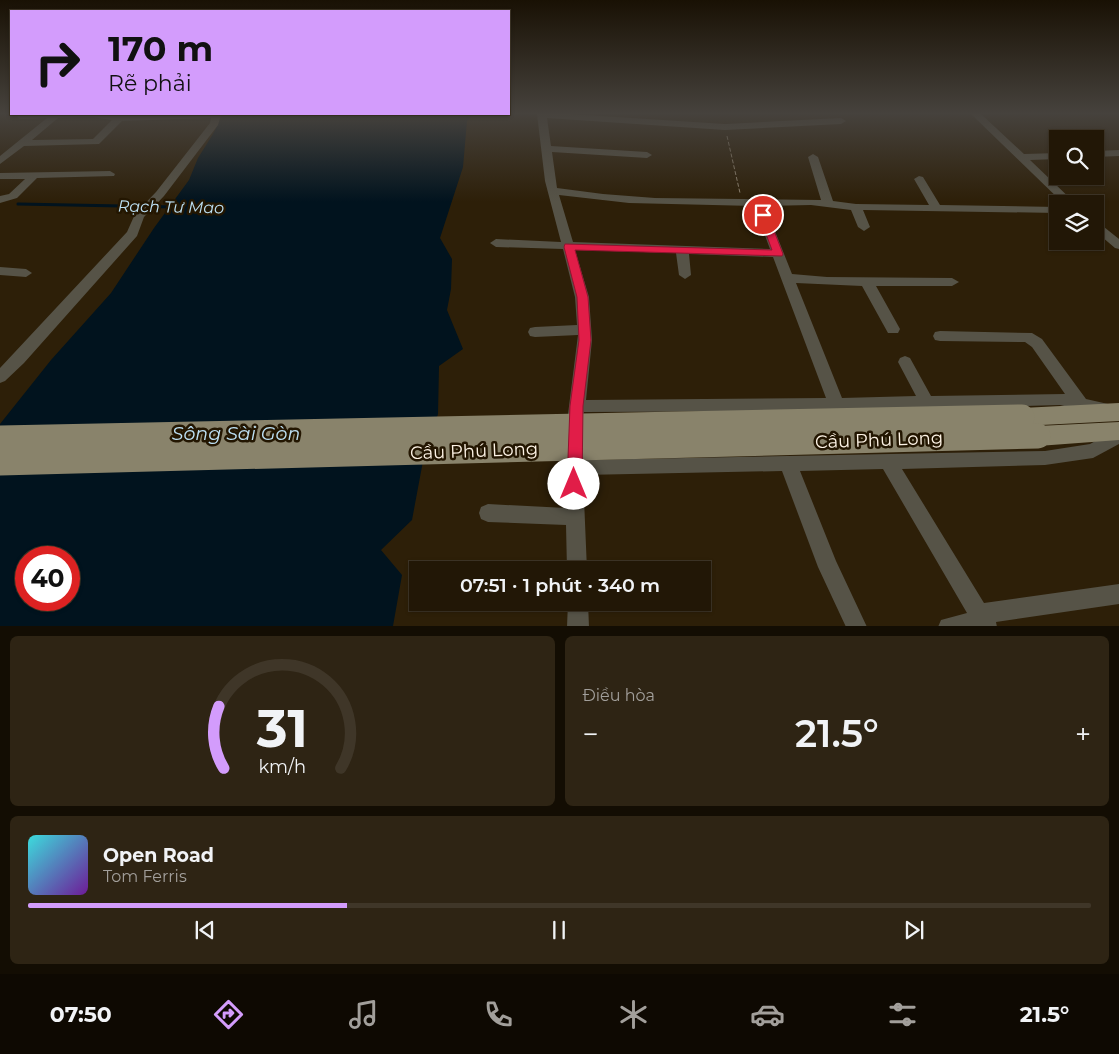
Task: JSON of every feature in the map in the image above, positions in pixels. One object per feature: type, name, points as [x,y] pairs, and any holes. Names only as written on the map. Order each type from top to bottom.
[{"type":"main road","name":"Cầu Phú Long","points":[[0,438],[1022,417],[1118,418]]},
{"type":"main road","name":"Cầu Phú Long","points":[[0,463],[1038,436],[1118,418]]},
{"type":"street","points":[[0,162],[22,143]]},
{"type":"street","points":[[0,377],[19,359],[133,233],[139,216],[199,143]]},
{"type":"street","points":[[545,143],[552,190],[582,297],[585,340],[576,406],[574,468],[577,561]]},
{"type":"street","points":[[1008,143],[1062,195]]},
{"type":"street","points":[[546,149],[647,156]]},
{"type":"street","points":[[1104,154],[1119,153]]},
{"type":"street","points":[[813,156],[828,204]]},
{"type":"street","points":[[1023,157],[1049,156]]},
{"type":"street","points":[[0,176],[33,177],[110,174]]},
{"type":"street","points":[[0,200],[13,196],[33,177]]},
{"type":"street","points":[[919,179],[937,208]]},
{"type":"street","points":[[552,190],[586,197],[638,202],[811,202],[856,207],[1049,210]]},
{"type":"street","points":[[758,203],[836,405]]},
{"type":"street","points":[[856,207],[864,228]]},
{"type":"street","points":[[1104,232],[1119,245]]},
{"type":"street","points":[[496,243],[778,254]]},
{"type":"street","points":[[682,250],[685,275]]},
{"type":"street","points":[[0,271],[26,272]]},
{"type":"street","points":[[788,278],[867,282],[952,282]]},
{"type":"street","points":[[867,282],[893,329]]},
{"type":"street","points":[[535,332],[584,330]]},
{"type":"street","points":[[940,336],[1027,337],[1037,343],[1082,404]]},
{"type":"street","points":[[0,361],[19,359]]},
{"type":"street","points":[[905,362],[927,403]]},
{"type":"street","points":[[576,406],[836,405],[1060,399],[1082,404],[1118,418]]},
{"type":"street","points":[[574,468],[1045,458],[1093,451],[1119,435]]},
{"type":"street","points":[[888,461],[984,621]]},
{"type":"street","points":[[788,463],[828,567],[857,626]]},
{"type":"street","points":[[488,513],[575,517]]},
{"type":"street","points":[[948,626],[984,621],[1119,594]]},
{"type":"street","points":[[578,611],[578,626]]},
{"type":"path","points":[[729,143],[742,203]]},
{"type":"water","name":"Sông Sài Gòn","points":[[207,143],[465,143],[463,167],[440,238],[452,259],[451,289],[447,310],[463,349],[439,366],[438,414],[423,461],[412,520],[381,550],[402,575],[393,626],[0,626],[0,424],[51,360],[111,293],[154,228],[189,180],[198,158]]},
{"type":"waterway","name":"Rạch Tư Mao","points":[[18,204],[174,207]]},
{"type":"route","points":[[574,484],[576,406],[585,340],[582,297],[569,247],[778,254],[763,215]]}]
